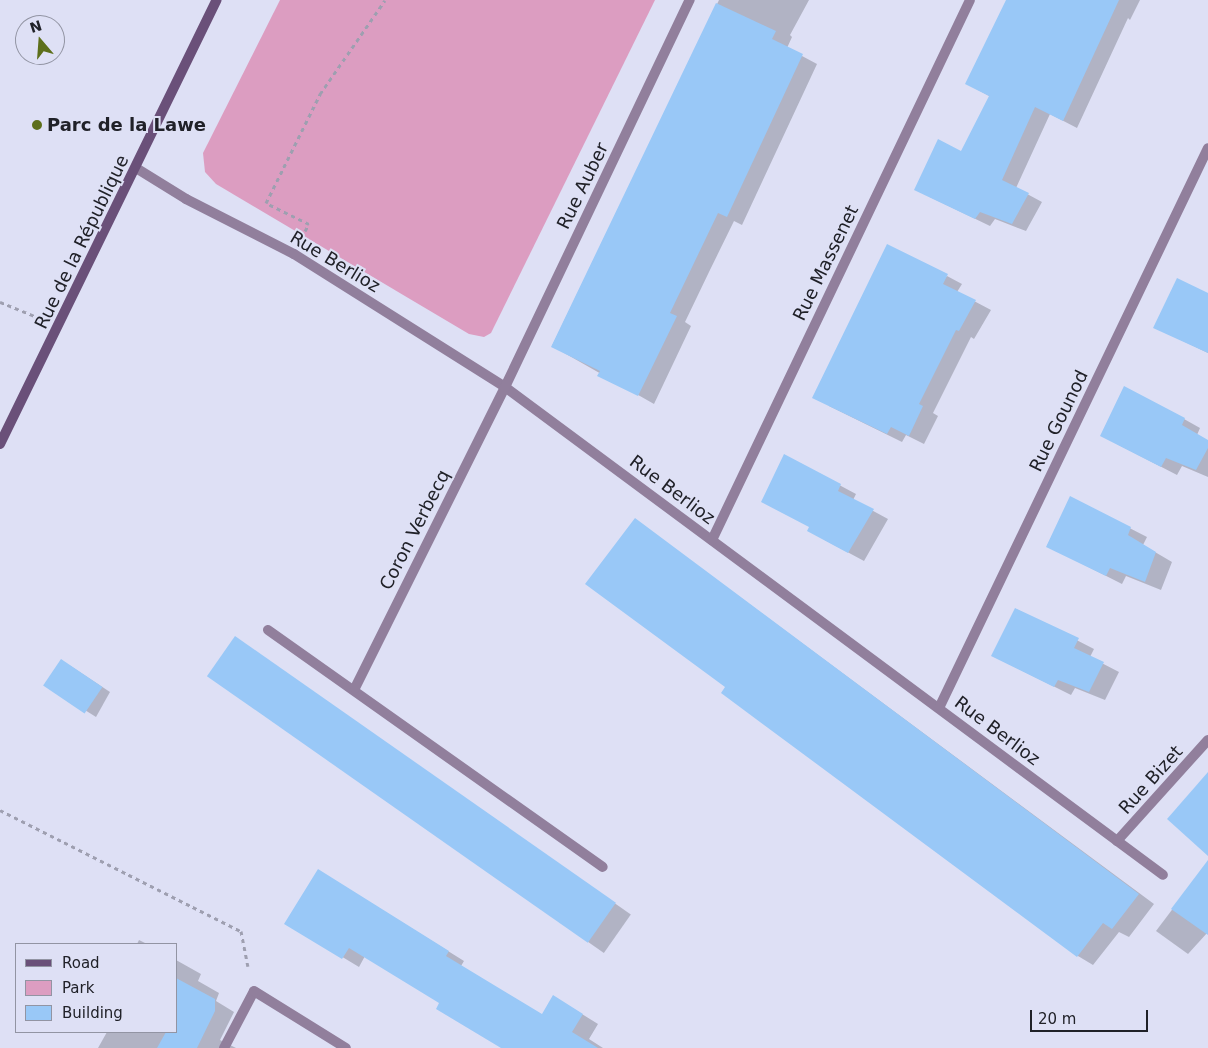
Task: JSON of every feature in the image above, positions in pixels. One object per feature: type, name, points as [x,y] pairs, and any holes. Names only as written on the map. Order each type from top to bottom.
[{"type":"main road","name":"Rue de la République","points":[[0,444],[60,326],[217,0]]},
{"type":"street","name":"Rue Auber","points":[[505,387],[690,0]]},
{"type":"street","name":"Rue Massenet","points":[[712,540],[970,0]]},
{"type":"street","name":"Rue Gounod","points":[[939,708],[1208,148]]},
{"type":"street","name":"Rue Berlioz","points":[[136,168],[186,198],[294,254],[505,387],[1163,875]]},
{"type":"street","name":"Coron Verbecq","points":[[354,688],[505,387]]},
{"type":"street","points":[[268,630],[354,688],[603,867]]},
{"type":"street","name":"Rue Bizet","points":[[1117,841],[1208,740]]},
{"type":"street","points":[[224,1048],[254,991],[346,1048]]},
{"type":"path","points":[[294,254],[309,224],[266,203],[320,94],[385,0]]},
{"type":"path","points":[[0,302],[60,326]]},
{"type":"path","points":[[0,810],[241,931],[254,991]]},
{"type":"green space","points":[[280,0],[655,0],[491,333],[484,337],[469,334],[216,184],[205,172],[203,153]]},
{"type":"building","points":[[1006,0],[1119,0],[1063,121],[1035,107],[1002,180],[1029,193],[1012,224],[980,212],[975,219],[914,190],[938,139],[961,151],[989,96],[965,84]]},
{"type":"building","points":[[716,3],[776,31],[772,39],[803,54],[727,217],[718,213],[670,313],[677,316],[638,396],[597,376],[600,371],[551,347]]},
{"type":"building","points":[[887,244],[948,274],[943,284],[976,300],[959,331],[956,330],[919,404],[923,406],[909,436],[891,427],[887,434],[812,398]]},
{"type":"building","points":[[1177,278],[1208,293],[1208,353],[1153,328]]},
{"type":"building","points":[[1124,386],[1185,418],[1182,425],[1208,440],[1208,448],[1196,470],[1166,458],[1161,467],[1100,436]]},
{"type":"building","points":[[784,454],[841,484],[838,491],[874,509],[848,553],[807,531],[809,527],[761,502]]},
{"type":"building","points":[[1070,496],[1131,527],[1128,535],[1156,552],[1145,582],[1110,568],[1106,576],[1046,547]]},
{"type":"building","points":[[635,518],[1139,894],[1112,929],[1103,923],[1077,957],[721,693],[725,687],[585,584]]},
{"type":"building","points":[[1015,608],[1079,638],[1074,648],[1104,662],[1089,692],[1058,680],[1054,687],[991,656]]},
{"type":"building","points":[[235,636],[616,903],[588,943],[207,676]]},
{"type":"building","points":[[61,659],[102,687],[85,713],[43,686]]},
{"type":"building","points":[[1208,772],[1208,856],[1167,819]]},
{"type":"building","points":[[1208,860],[1208,935],[1171,909]]},
{"type":"building","points":[[318,869],[449,951],[446,956],[542,1014],[553,995],[583,1014],[572,1032],[598,1048],[501,1048],[436,1009],[439,1003],[349,948],[342,959],[284,924]]},
{"type":"building","points":[[178,979],[215,999],[215,1011],[197,1048],[157,1048],[165,1033],[178,1033]]},
{"type":"place","name":"Parc de la Lawe","points":[[37,125]]}]
